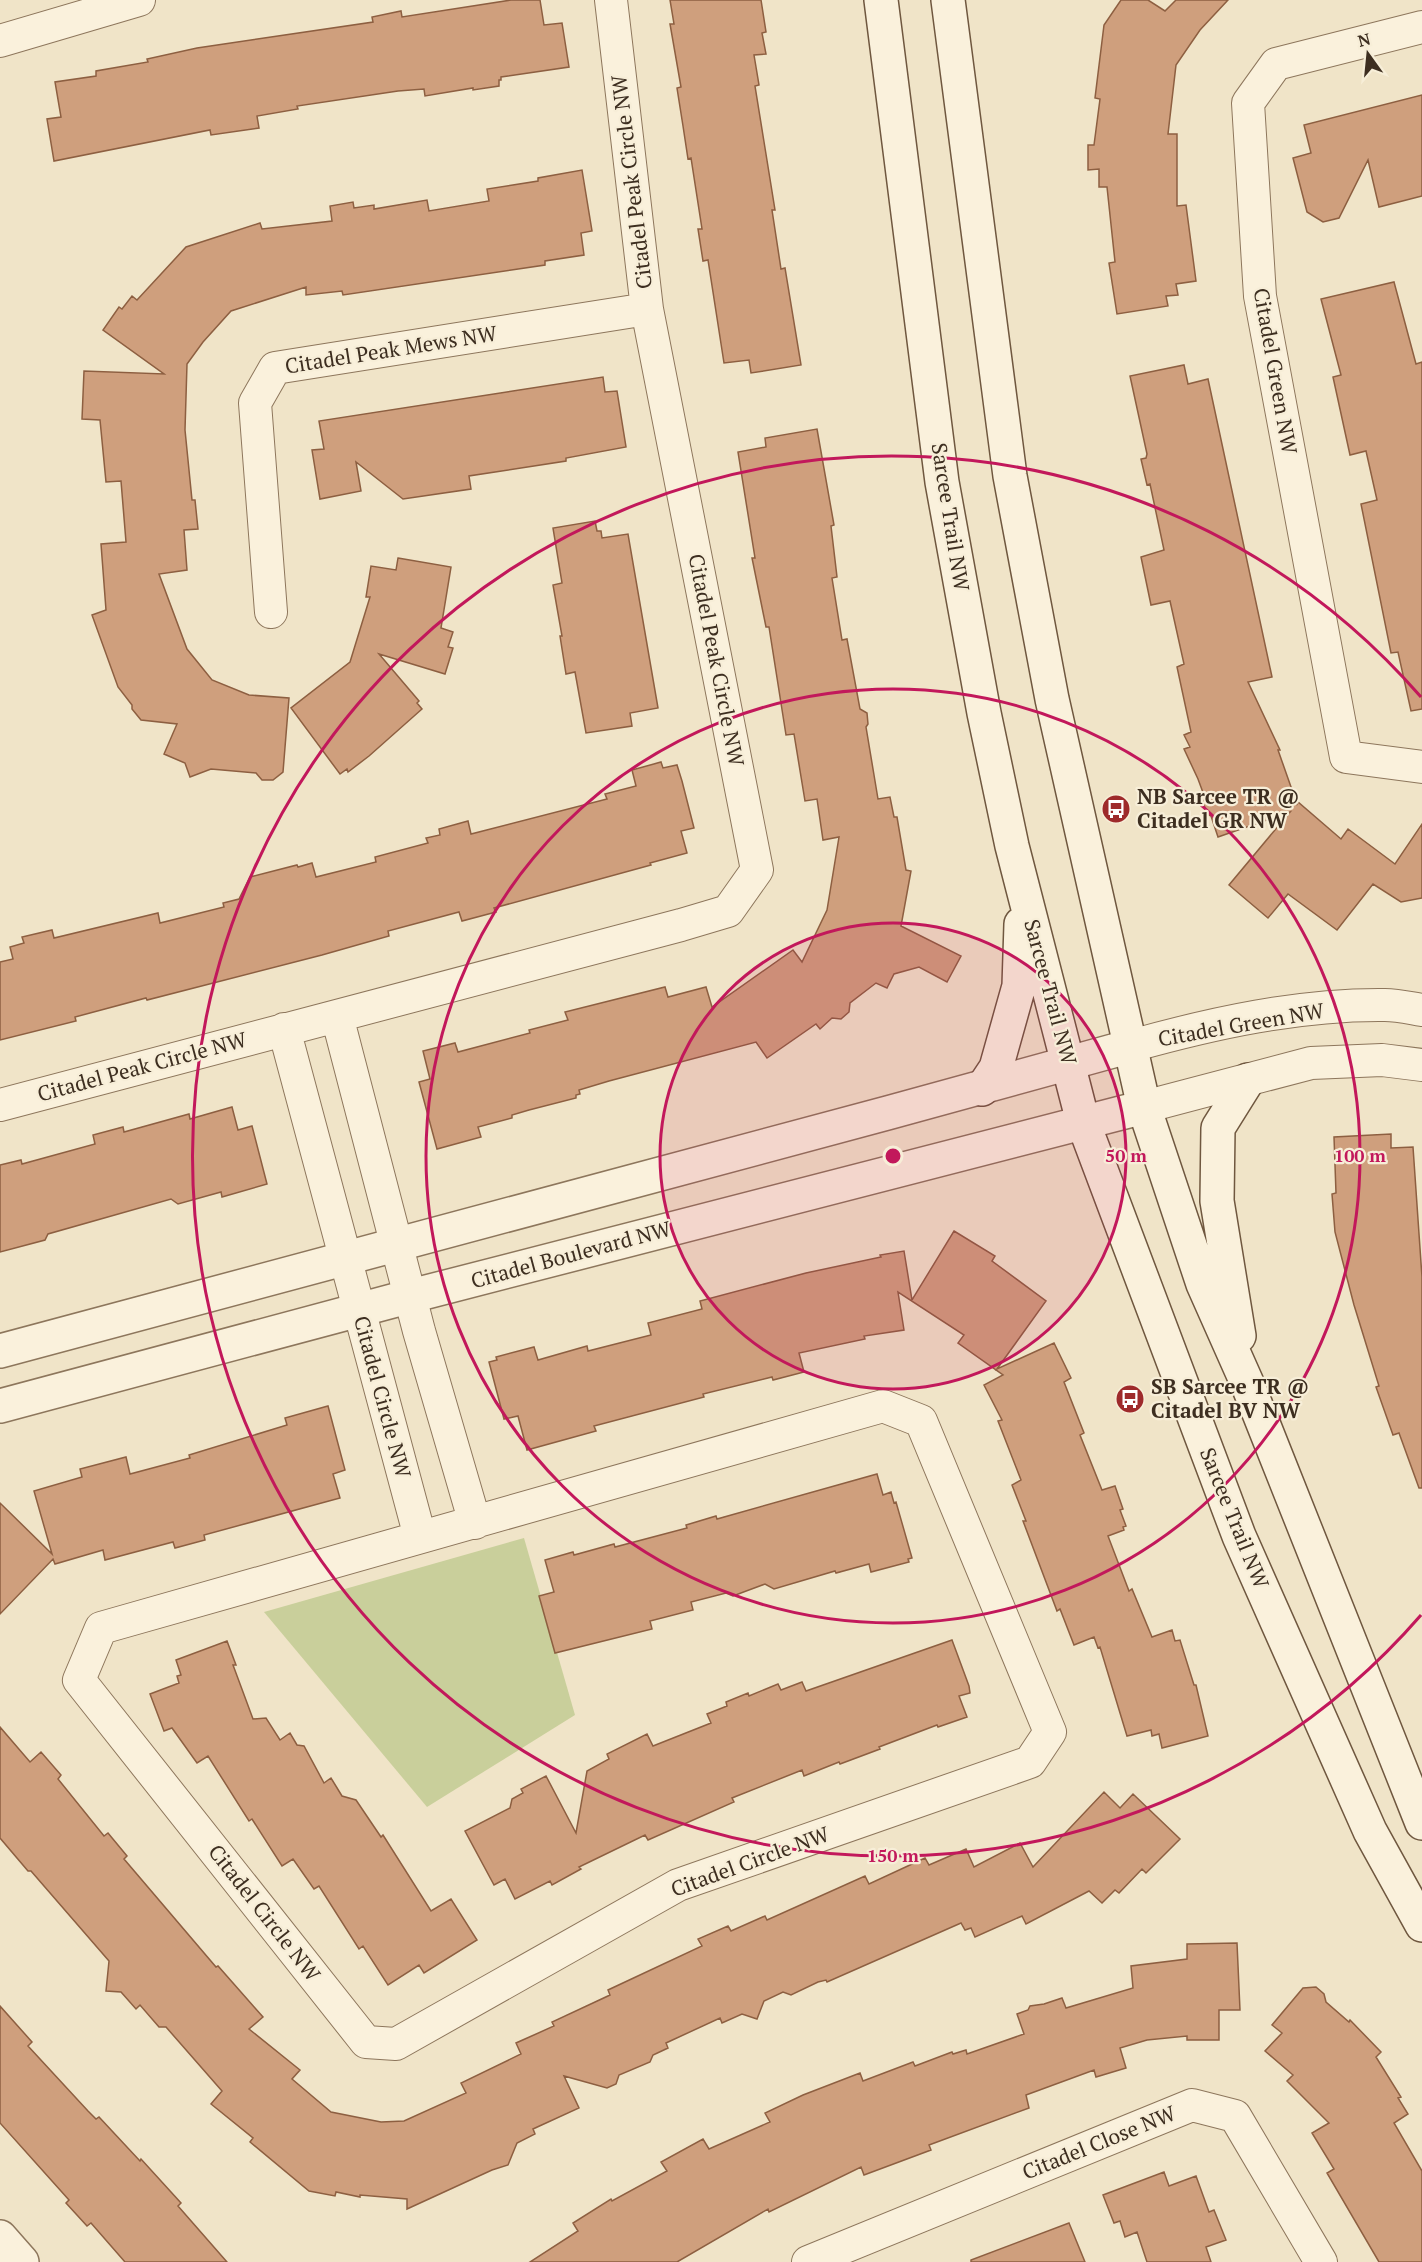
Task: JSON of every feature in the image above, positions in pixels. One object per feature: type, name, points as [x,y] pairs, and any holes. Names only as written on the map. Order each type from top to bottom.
[{"type":"main road","name":"Sarcee Trail NW","points":[[881,0],[942,482],[984,713],[1012,846],[1083,1122],[1239,1536],[1370,1831],[1422,1925]]},
{"type":"main road","points":[[948,0],[1010,476],[1052,699],[1144,1107],[1203,1284],[1247,1383],[1422,1823]]},
{"type":"main road","points":[[982,1089],[996,1068],[1019,986],[1022,886]]},
{"type":"main road","points":[[0,1351],[345,1257],[982,1089],[1131,1046]]},
{"type":"main road","points":[[1247,1383],[1217,1201],[1218,1128],[1248,1080]]},
{"type":"main road","name":"Citadel Boulevard NW","points":[[0,1406],[411,1296],[1144,1107]]},
{"type":"main road","points":[[0,2237],[22,2262]]},
{"type":"street","points":[[0,41],[139,0]]},
{"type":"street","name":"Citadel Peak Circle NW","points":[[0,1105],[728,911],[757,870],[647,309],[611,0]]},
{"type":"street","name":"Citadel Green NW","points":[[1422,27],[1276,64],[1248,103],[1260,296],[1346,757],[1422,766]]},
{"type":"street","name":"Citadel Peak Mews NW","points":[[271,612],[255,403],[275,368],[647,309]]},
{"type":"street","name":"Citadel Green NW","points":[[1131,1046],[1171,1035],[1297,1010],[1387,1005],[1422,1010]]},
{"type":"street","points":[[337,1016],[419,1331],[475,1523]]},
{"type":"street","points":[[284,1029],[345,1257]]},
{"type":"street","points":[[1144,1107],[1311,1063],[1382,1060],[1422,1065]]},
{"type":"street","name":"Citadel Circle NW","points":[[345,1257],[420,1538]]},
{"type":"street","name":"Citadel Circle NW","points":[[883,1406],[921,1421],[1050,1732],[1030,1762],[678,1885],[396,2044],[366,2042],[79,1680],[101,1628],[420,1538],[883,1406]]},
{"type":"street","name":"Citadel Close NW","points":[[808,2262],[1192,2105],[1235,2116],[1321,2262]]},
{"type":"green space","points":[[524,1538],[575,1715],[427,1807],[264,1612]]},
{"type":"building","points":[[511,0],[540,0],[544,25],[562,23],[569,67],[501,77],[499,86],[473,90],[473,88],[425,96],[424,89],[398,91],[297,106],[298,109],[257,116],[259,128],[211,135],[210,130],[54,161],[47,119],[61,117],[55,82],[96,76],[96,71],[148,62],[147,59],[197,48],[373,22],[372,17],[401,11],[402,17]]},
{"type":"building","points":[[670,0],[761,0],[766,32],[762,33],[766,54],[754,55],[759,85],[755,86],[775,210],[772,210],[781,269],[785,268],[801,365],[751,373],[749,360],[724,363],[708,260],[703,261],[698,229],[702,229],[677,88],[681,87],[670,24],[674,24]]},
{"type":"building","points":[[1121,0],[1148,0],[1165,11],[1176,0],[1228,0],[1200,30],[1176,65],[1168,134],[1177,134],[1177,206],[1186,205],[1196,281],[1176,284],[1178,295],[1166,296],[1168,306],[1117,314],[1109,263],[1115,262],[1107,187],[1099,187],[1099,169],[1088,170],[1088,145],[1094,145],[1100,99],[1095,98],[1104,25]]},
{"type":"building","points":[[1422,95],[1422,196],[1379,207],[1368,160],[1339,218],[1323,222],[1307,212],[1293,158],[1311,153],[1304,125]]},
{"type":"building","points":[[582,170],[592,231],[581,233],[584,255],[545,261],[545,265],[343,295],[342,291],[306,295],[306,287],[231,311],[187,364],[185,430],[192,500],[195,500],[198,529],[184,530],[187,570],[159,574],[187,649],[212,680],[249,695],[289,698],[283,772],[273,780],[262,780],[256,773],[211,769],[190,777],[185,763],[164,754],[177,724],[141,720],[132,709],[132,705],[118,687],[92,615],[106,610],[101,544],[126,542],[121,481],[106,482],[100,420],[82,419],[84,371],[164,374],[103,330],[119,307],[122,309],[132,296],[137,300],[186,247],[260,223],[262,229],[332,221],[330,206],[353,202],[354,208],[374,205],[374,209],[427,200],[429,211],[489,201],[487,189],[538,181],[538,178]]},
{"type":"building","points":[[1394,282],[1416,364],[1422,362],[1422,709],[1411,711],[1398,652],[1391,653],[1361,504],[1377,500],[1366,451],[1350,455],[1333,377],[1341,375],[1321,299]]},
{"type":"building","points":[[1184,365],[1188,384],[1208,379],[1272,677],[1248,682],[1280,750],[1278,750],[1297,804],[1298,802],[1341,839],[1348,829],[1395,864],[1422,824],[1422,898],[1401,902],[1373,884],[1337,930],[1288,894],[1268,918],[1229,885],[1290,812],[1218,837],[1211,816],[1207,814],[1203,802],[1205,798],[1198,779],[1184,749],[1190,747],[1184,735],[1191,732],[1177,667],[1184,664],[1170,601],[1151,605],[1141,557],[1164,550],[1150,484],[1147,485],[1141,459],[1146,458],[1147,454],[1130,376]]},
{"type":"building","points":[[603,377],[605,392],[617,391],[626,447],[566,458],[566,461],[469,476],[471,489],[403,499],[356,462],[361,491],[320,499],[312,450],[324,449],[319,421]]},
{"type":"building","points":[[817,429],[834,525],[831,526],[837,577],[832,578],[842,640],[847,639],[860,709],[867,713],[866,727],[878,799],[890,797],[894,817],[897,817],[906,870],[911,871],[901,926],[961,956],[947,982],[919,967],[894,974],[887,988],[876,983],[850,1003],[849,1012],[841,1019],[832,1018],[820,1029],[816,1024],[767,1058],[756,1042],[609,1081],[579,1090],[580,1094],[576,1095],[576,1098],[512,1115],[512,1118],[478,1127],[481,1137],[437,1149],[419,1082],[430,1079],[423,1051],[455,1043],[458,1052],[530,1033],[529,1030],[568,1020],[565,1012],[665,987],[668,997],[706,987],[712,1007],[793,950],[802,962],[827,910],[839,837],[823,840],[817,799],[805,801],[794,734],[786,735],[769,627],[766,627],[752,558],[755,558],[738,452],[766,447],[765,438]]},
{"type":"building","points":[[595,521],[597,531],[601,531],[602,538],[628,534],[658,708],[630,713],[632,726],[586,733],[575,672],[566,674],[553,585],[562,583],[553,528]]},
{"type":"building","points":[[398,558],[451,567],[441,628],[453,632],[448,647],[453,648],[445,674],[379,654],[419,701],[417,703],[422,709],[369,756],[348,772],[347,769],[340,774],[291,708],[350,662],[370,597],[366,597],[371,566],[396,570]]},
{"type":"building","points":[[661,762],[663,768],[677,765],[682,781],[694,828],[681,831],[687,853],[494,908],[496,912],[462,921],[459,912],[388,931],[389,936],[322,955],[147,1000],[146,998],[75,1017],[76,1021],[0,1040],[0,962],[13,959],[10,947],[24,943],[22,937],[52,930],[54,938],[158,913],[160,923],[224,907],[223,903],[239,899],[250,877],[312,863],[316,877],[376,862],[375,857],[428,843],[426,838],[440,835],[439,829],[468,821],[471,834],[607,799],[605,794],[636,786],[632,770]]},
{"type":"building","points":[[232,1107],[238,1130],[252,1126],[267,1184],[222,1197],[221,1192],[178,1204],[171,1199],[48,1234],[45,1240],[0,1252],[0,1165],[21,1160],[22,1164],[95,1144],[93,1135],[123,1127],[124,1132],[189,1114],[190,1119]]},
{"type":"building","points":[[1391,1134],[1391,1148],[1413,1147],[1422,1277],[1422,1488],[1419,1488],[1399,1433],[1393,1435],[1376,1387],[1379,1386],[1335,1232],[1332,1194],[1336,1193],[1334,1137]]},
{"type":"building","points":[[954,1231],[995,1256],[992,1261],[1046,1301],[997,1369],[1054,1343],[1071,1378],[1064,1382],[1084,1433],[1080,1435],[1102,1490],[1115,1486],[1123,1509],[1120,1510],[1126,1526],[1123,1527],[1124,1530],[1108,1536],[1129,1591],[1132,1589],[1152,1637],[1172,1630],[1175,1641],[1180,1640],[1194,1685],[1196,1685],[1208,1736],[1162,1748],[1159,1734],[1152,1736],[1151,1730],[1127,1736],[1100,1647],[1098,1648],[1094,1637],[1074,1645],[1060,1609],[1057,1611],[1023,1521],[1026,1521],[1012,1485],[1021,1480],[998,1421],[1002,1420],[984,1385],[1003,1375],[958,1343],[964,1335],[898,1292],[904,1330],[864,1336],[865,1339],[799,1353],[804,1372],[773,1380],[772,1377],[703,1394],[704,1397],[594,1426],[596,1431],[527,1450],[518,1416],[504,1419],[489,1362],[497,1360],[496,1357],[534,1347],[538,1360],[587,1346],[588,1351],[651,1335],[648,1323],[702,1309],[700,1301],[806,1273],[904,1251],[912,1300]]},
{"type":"building","points":[[328,1406],[345,1470],[333,1474],[340,1498],[204,1535],[205,1540],[175,1548],[173,1542],[105,1560],[103,1550],[55,1564],[53,1559],[0,1614],[0,1503],[52,1554],[34,1491],[82,1477],[80,1469],[126,1457],[130,1474],[190,1458],[189,1455],[287,1425],[285,1418]]},
{"type":"building","points":[[877,1474],[883,1495],[891,1492],[894,1503],[896,1502],[912,1558],[908,1559],[909,1562],[871,1572],[869,1564],[836,1573],[835,1571],[774,1589],[765,1584],[733,1596],[726,1593],[691,1602],[693,1610],[650,1621],[652,1629],[555,1653],[539,1596],[554,1592],[545,1560],[614,1544],[615,1547],[687,1528],[686,1525],[716,1516],[717,1519]]},
{"type":"building","points":[[952,1640],[969,1686],[970,1693],[959,1696],[967,1717],[938,1727],[937,1725],[879,1747],[880,1749],[804,1776],[802,1770],[732,1798],[734,1802],[648,1840],[645,1835],[579,1867],[581,1869],[552,1885],[550,1881],[515,1899],[505,1879],[494,1885],[465,1831],[510,1808],[512,1799],[523,1793],[521,1789],[546,1776],[576,1833],[587,1771],[609,1759],[607,1754],[647,1734],[653,1746],[711,1723],[707,1714],[727,1706],[726,1702],[748,1693],[749,1696],[778,1684],[781,1690],[802,1682],[806,1691]]},
{"type":"building","points":[[227,1641],[236,1665],[233,1665],[253,1719],[266,1718],[280,1740],[290,1733],[297,1745],[304,1746],[324,1783],[331,1778],[342,1796],[356,1800],[381,1837],[383,1835],[431,1911],[451,1899],[477,1940],[424,1973],[419,1965],[388,1985],[363,1946],[359,1949],[319,1886],[314,1889],[293,1859],[282,1866],[252,1819],[249,1821],[208,1756],[197,1763],[172,1728],[164,1731],[150,1694],[179,1683],[177,1676],[181,1675],[176,1660]]},
{"type":"building","points":[[0,1727],[30,1762],[41,1752],[61,1775],[58,1779],[104,1836],[108,1833],[127,1856],[124,1859],[216,1967],[218,1966],[263,2017],[249,2029],[300,2070],[292,2079],[331,2112],[381,2122],[404,2121],[466,2093],[461,2083],[521,2054],[516,2043],[554,2026],[552,2022],[610,1995],[608,1990],[702,1946],[698,1939],[728,1926],[731,1931],[765,1916],[767,1920],[865,1876],[869,1884],[925,1858],[929,1865],[966,1849],[974,1867],[1020,1843],[1033,1867],[1104,1792],[1120,1808],[1133,1794],[1180,1839],[1146,1873],[1142,1869],[1119,1893],[1115,1890],[1102,1903],[1089,1891],[1026,1924],[1022,1916],[975,1937],[971,1928],[965,1930],[961,1923],[827,1982],[826,1980],[818,1982],[791,1995],[783,1992],[764,2001],[757,2019],[742,2014],[722,2023],[720,2018],[666,2043],[668,2048],[653,2055],[650,2062],[619,2075],[616,2084],[607,2088],[564,2076],[579,2108],[533,2129],[535,2134],[517,2143],[508,2165],[492,2170],[407,2209],[407,2199],[360,2195],[360,2197],[336,2192],[335,2196],[309,2191],[250,2142],[253,2138],[211,2104],[222,2091],[166,2027],[159,2027],[140,2005],[136,2009],[121,1992],[106,1991],[109,1961],[0,1838]]},
{"type":"building","points":[[1237,1943],[1240,2010],[1219,2010],[1219,2040],[1187,2040],[1187,2036],[1147,2040],[1120,2048],[1126,2068],[1096,2077],[1094,2070],[1026,2095],[1029,2108],[929,2145],[931,2150],[864,2175],[861,2167],[769,2212],[768,2209],[677,2262],[530,2262],[578,2231],[573,2223],[611,2199],[612,2201],[667,2171],[661,2162],[703,2139],[709,2149],[770,2122],[765,2113],[803,2095],[860,2073],[863,2081],[913,2062],[915,2066],[952,2052],[953,2054],[966,2050],[967,2054],[1024,2034],[1017,2014],[1028,2010],[1030,2006],[1062,1998],[1066,2008],[1133,1988],[1131,1966],[1187,1959],[1187,1944]]},
{"type":"building","points":[[1316,1987],[1324,1994],[1326,2002],[1349,2022],[1350,2020],[1381,2052],[1376,2057],[1401,2097],[1398,2098],[1408,2114],[1394,2123],[1422,2171],[1422,2262],[1379,2262],[1327,2173],[1334,2169],[1312,2133],[1329,2123],[1287,2081],[1293,2075],[1265,2051],[1282,2033],[1272,2025],[1303,1988]]},
{"type":"building","points":[[0,2006],[32,2042],[28,2046],[96,2119],[99,2117],[140,2161],[141,2159],[181,2203],[178,2206],[227,2262],[125,2262],[91,2223],[87,2226],[66,2203],[69,2200],[0,2123]]},
{"type":"building","points":[[1164,2172],[1169,2186],[1196,2176],[1209,2212],[1214,2210],[1226,2240],[1206,2247],[1211,2262],[1147,2262],[1137,2232],[1125,2237],[1120,2221],[1114,2223],[1103,2195]]},
{"type":"building","points":[[1069,2223],[1085,2262],[971,2262],[971,2260]]},
{"type":"place","name":"NB Sarcee TR @ Citadel GR NW","points":[[1116,809]]},
{"type":"place","name":"SB Sarcee TR @ Citadel BV NW","points":[[1130,1399]]}]
